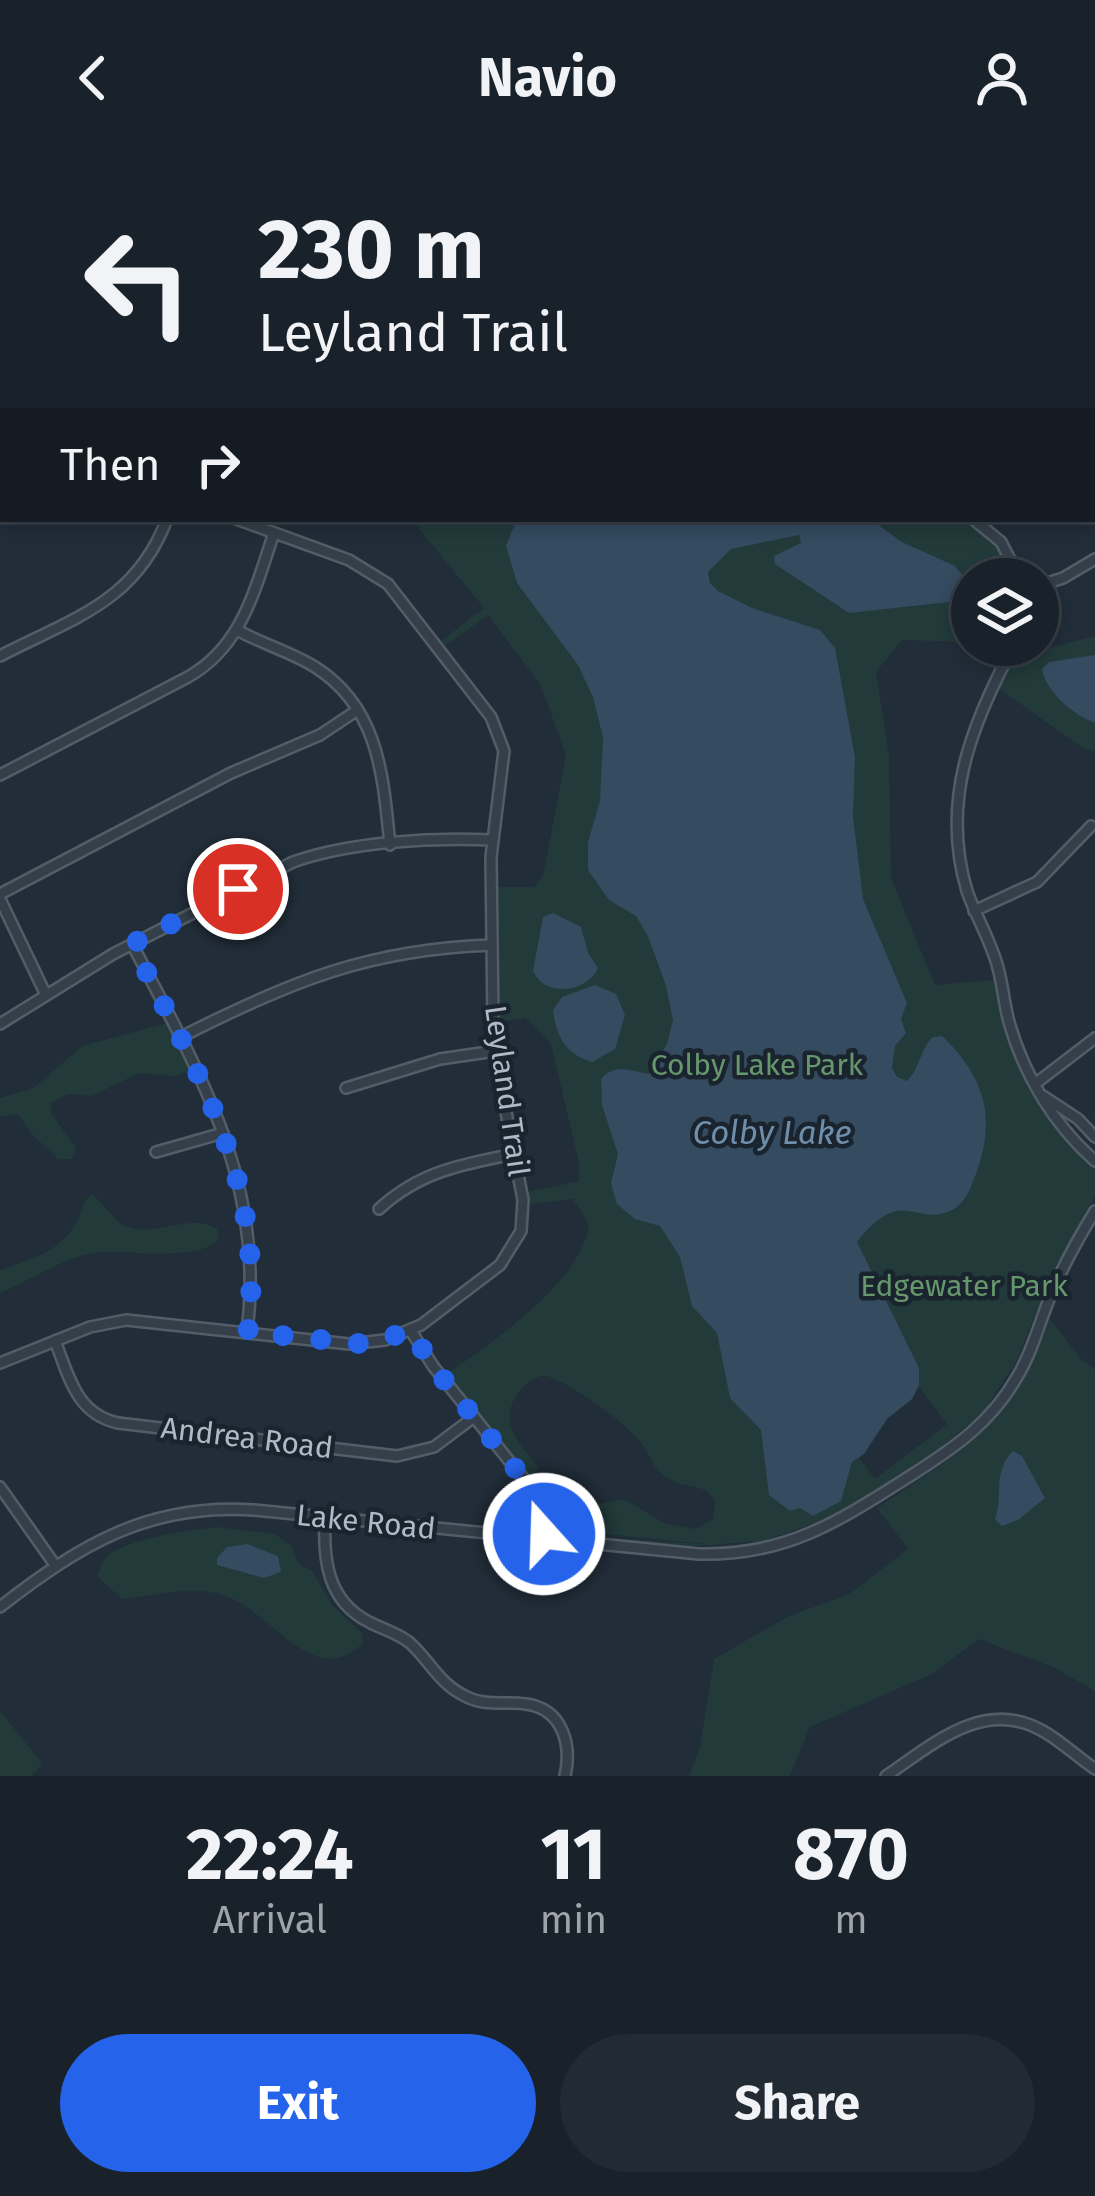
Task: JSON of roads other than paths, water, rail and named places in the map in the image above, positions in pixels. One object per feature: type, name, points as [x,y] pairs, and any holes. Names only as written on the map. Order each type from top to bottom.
[{"type":"street","points":[[0,656],[124,588],[149,559],[166,522]]},
{"type":"street","name":"Leyland Trail","points":[[0,1363],[104,1323],[131,1319],[364,1344],[411,1331],[495,1270],[515,1245],[524,1202],[496,1052],[492,945],[492,840],[505,758],[502,738],[489,713],[388,584],[354,562],[244,522]]},
{"type":"street","points":[[977,522],[1001,542],[1009,558]]},
{"type":"street","points":[[0,775],[196,673],[220,654],[237,630],[274,533]]},
{"type":"street","points":[[1059,579],[1095,559]]},
{"type":"street","points":[[237,630],[321,671],[356,711],[378,750],[390,845]]},
{"type":"street","points":[[1004,666],[974,725],[958,786],[958,852],[974,911],[997,963],[1018,1051],[1065,1131],[1095,1162]]},
{"type":"street","points":[[46,995],[0,896],[231,773],[320,735],[356,711]]},
{"type":"street","points":[[974,911],[1037,882],[1091,826]]},
{"type":"street","points":[[0,1024],[132,944],[292,862],[390,845],[492,840]]},
{"type":"street","points":[[132,944],[209,1094],[223,1132],[251,1240],[248,1332]]},
{"type":"street","points":[[181,1037],[262,996],[349,964],[411,950],[492,945]]},
{"type":"street","points":[[1035,1084],[1095,1038]]},
{"type":"street","points":[[346,1088],[440,1059],[496,1052]]},
{"type":"street","points":[[1043,1096],[1078,1119],[1095,1137]]},
{"type":"street","points":[[156,1152],[223,1132]]},
{"type":"street","points":[[380,1209],[430,1174],[514,1154]]},
{"type":"street","name":"Lake Road","points":[[0,1607],[55,1565],[108,1534],[178,1514],[240,1509],[724,1554],[787,1543],[851,1516],[956,1447],[998,1406],[1024,1364],[1058,1278],[1095,1211]]},
{"type":"street","points":[[411,1331],[426,1357],[537,1497],[543,1513],[543,1540]]},
{"type":"street","name":"Andrea Road","points":[[56,1341],[80,1401],[90,1412],[111,1421],[397,1456],[431,1448],[474,1417]]},
{"type":"street","points":[[0,1487],[55,1565]]},
{"type":"street","points":[[325,1518],[326,1568],[347,1606],[411,1644],[462,1695],[485,1703],[527,1704],[552,1717],[568,1745],[565,1776]]},
{"type":"street","points":[[886,1776],[964,1726],[999,1719],[1035,1727],[1095,1769]]},
{"type":"water","name":"Colby Lake","points":[[516,522],[874,522],[902,542],[951,564],[951,602],[849,613],[775,564],[774,556],[801,543],[799,535],[731,549],[708,572],[718,591],[752,608],[820,630],[835,648],[855,757],[853,816],[863,899],[907,1003],[901,1019],[906,1033],[895,1046],[892,1068],[907,1081],[929,1042],[942,1036],[969,1068],[984,1102],[981,1158],[958,1206],[941,1214],[887,1214],[857,1242],[919,1368],[919,1385],[912,1399],[887,1419],[864,1454],[852,1462],[841,1501],[813,1516],[800,1508],[790,1511],[769,1495],[761,1430],[730,1398],[717,1333],[692,1306],[680,1257],[660,1226],[635,1219],[617,1204],[611,1183],[618,1154],[602,1105],[601,1079],[618,1070],[649,1074],[667,1044],[673,1020],[648,936],[636,916],[609,900],[588,870],[588,842],[600,801],[603,738],[593,697],[578,665],[517,583],[506,546]]},
{"type":"water","points":[[1095,655],[1095,723],[1062,702],[1049,686],[1042,669],[1059,666],[1059,660]]},
{"type":"water","points":[[553,913],[581,927],[598,968],[576,987],[556,989],[533,971],[543,917]]},
{"type":"water","points":[[595,985],[616,994],[625,1015],[615,1049],[592,1062],[575,1055],[564,1043],[553,1010],[562,997]]},
{"type":"water","points":[[1013,1451],[1022,1456],[1045,1498],[1018,1520],[1002,1526],[995,1519],[1000,1475]]},
{"type":"water","points":[[247,1544],[278,1556],[281,1572],[264,1578],[217,1565],[227,1547]]},
{"type":"park label","name":"Colby Lake Park","points":[[757,1065]]},
{"type":"park label","name":"Edgewater Park","points":[[964,1286]]}]
